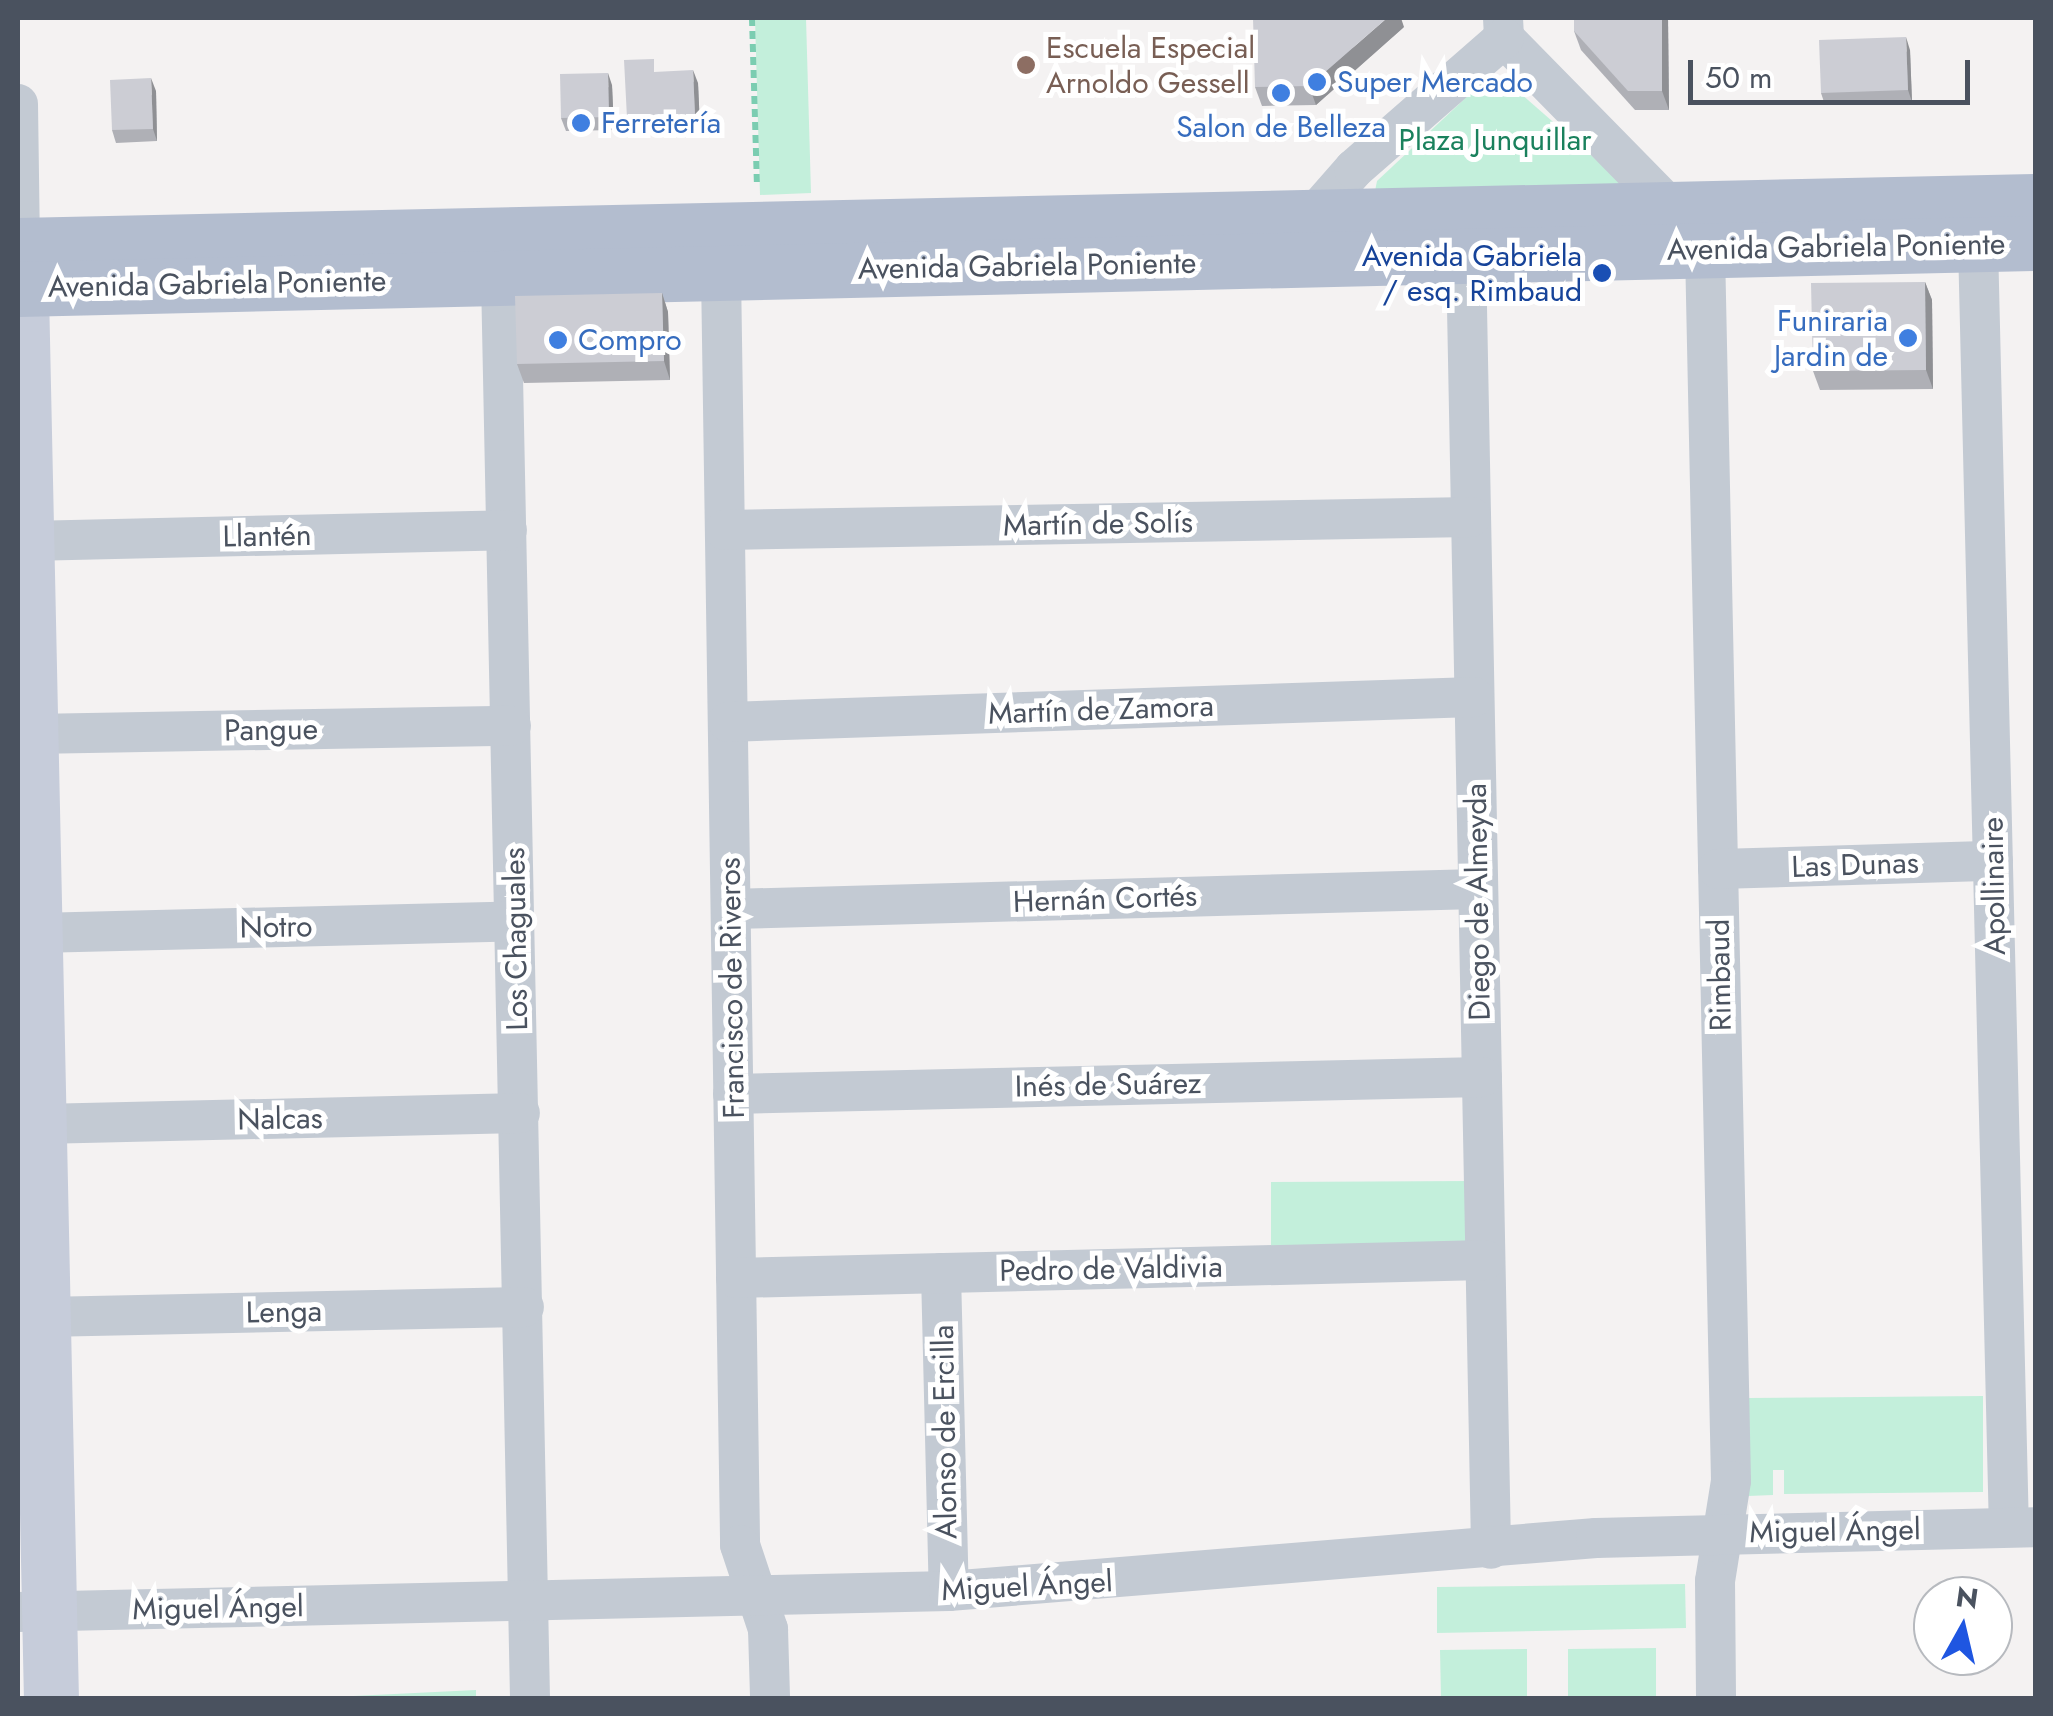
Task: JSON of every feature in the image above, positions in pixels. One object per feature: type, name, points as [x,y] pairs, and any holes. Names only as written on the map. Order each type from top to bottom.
[{"type":"main road","name":"Avenida Gabriela Poniente","points":[[20,267],[501,278],[1466,256],[1688,230],[2036,201]]},
{"type":"main road","name":"Avenida Gabriela Poniente","points":[[20,267],[759,230],[1312,217],[1978,244],[2036,243]]},
{"type":"street","points":[[1312,217],[1354,169],[1504,28],[1688,230]]},
{"type":"street","points":[[18,104],[44,1318],[34,1612],[52,1698]]},
{"type":"street","name":"Rimbaud","points":[[1688,230],[1718,869],[1731,1481],[1714,1581],[1716,1698]]},
{"type":"street","name":"Apollinaire","points":[[1978,244],[1993,861],[2019,1229],[2022,1527]]},
{"type":"street","name":"Diego de Almeyda","points":[[1466,256],[1491,1549]]},
{"type":"street","name":"Francisco de Riveros","points":[[722,273],[740,1546],[770,1644],[770,1698]]},
{"type":"street","name":"Los Chaguales","points":[[501,278],[530,1698]]},
{"type":"street","name":"Martín de Solís","points":[[726,530],[1471,517]]},
{"type":"street","name":"Llantén","points":[[28,541],[507,530]]},
{"type":"street","name":"Martín de Zamora","points":[[728,722],[1474,697]]},
{"type":"street","name":"Pangue","points":[[32,734],[511,726]]},
{"type":"street","name":"Las Dunas","points":[[1718,869],[1993,861]]},
{"type":"street","name":"Hernán Cortés","points":[[731,909],[1478,889]]},
{"type":"street","name":"Notro","points":[[36,933],[516,921]]},
{"type":"street","name":"Inés de Suárez","points":[[734,1094],[1482,1077]]},
{"type":"street","name":"Nalcas","points":[[40,1124],[520,1114]]},
{"type":"street","name":"Pedro de Valdivia","points":[[736,1278],[1485,1260]]},
{"type":"street","name":"Alonso de Ercilla","points":[[942,1273],[949,1590]]},
{"type":"street","name":"Lenga","points":[[44,1318],[524,1307]]},
{"type":"street","name":"Miguel Ángel","points":[[34,1612],[949,1590],[1722,1532],[2022,1527]]},
{"type":"path","points":[[752,18],[759,230]]},
{"type":"green space","points":[[755,18],[806,18],[811,193],[760,195]]},
{"type":"green space","name":"Plaza Junquillar","points":[[1490,75],[1504,79],[1624,184],[1375,191],[1377,181]]},
{"type":"green space","points":[[1470,1181],[1470,1249],[1271,1252],[1271,1182]]},
{"type":"green space","points":[[1983,1396],[1983,1492],[1784,1494],[1784,1470],[1773,1470],[1773,1495],[1748,1496],[1748,1398]]},
{"type":"green space","points":[[1685,1584],[1686,1628],[1437,1633],[1437,1587]]},
{"type":"green space","points":[[1656,1648],[1656,1698],[1568,1698],[1568,1649]]},
{"type":"green space","points":[[1527,1649],[1527,1698],[1441,1698],[1440,1650]]},
{"type":"green space","points":[[476,1690],[476,1698],[332,1697],[333,1697]]},
{"type":"building","points":[[1253,18],[1387,18],[1309,86],[1255,87]]},
{"type":"building","points":[[1574,18],[1662,18],[1662,91],[1628,91],[1574,31]]},
{"type":"building","points":[[1906,37],[1908,90],[1821,93],[1819,40]]},
{"type":"building","points":[[654,59],[654,72],[693,70],[695,115],[627,118],[624,60]]},
{"type":"building","points":[[608,73],[609,117],[561,118],[560,74]]},
{"type":"building","points":[[151,78],[153,129],[112,130],[110,80]]},
{"type":"building","points":[[1925,282],[1926,370],[1813,371],[1811,283]]},
{"type":"building","points":[[662,293],[664,361],[517,364],[515,296]]},
{"type":"place","name":"Escuela Especial Arnoldo Gessell","points":[[1026,65]]},
{"type":"place","name":"Super Mercado","points":[[1317,82]]},
{"type":"place","name":"Salon de Belleza","points":[[1281,93]]},
{"type":"place","name":"Ferretería","points":[[581,123]]},
{"type":"place","name":"Avenida Gabriela / esq. Rimbaud","points":[[1602,273]]},
{"type":"place","name":"Funiraria Jardin de","points":[[1908,338]]},
{"type":"place","name":"Compro","points":[[558,340]]}]
